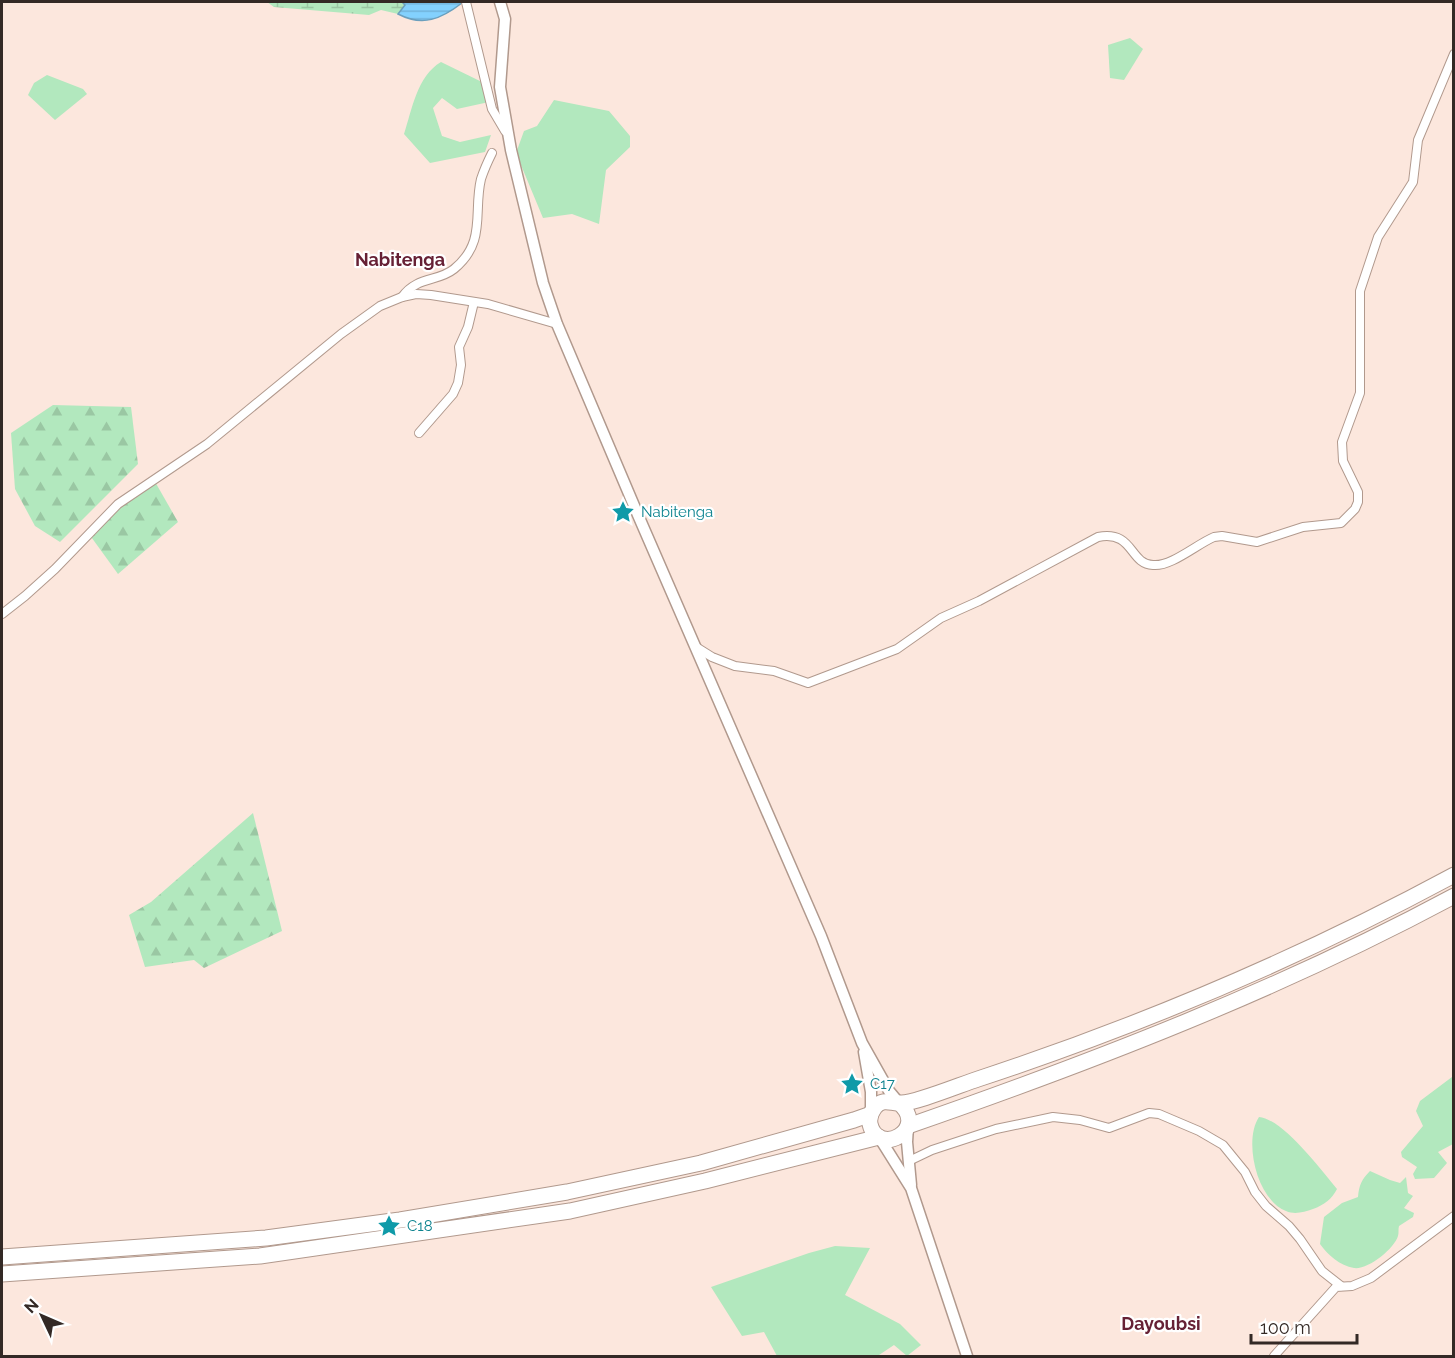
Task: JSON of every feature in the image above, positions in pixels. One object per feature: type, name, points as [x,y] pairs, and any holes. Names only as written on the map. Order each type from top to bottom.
[{"type":"highway","points":[[899,1103],[1006,1070],[1192,999],[1357,925],[1454,875]]},
{"type":"highway","points":[[908,1126],[1103,1057],[1181,1025],[1256,993],[1454,896]]},
{"type":"highway","points":[[882,1102],[899,1103],[908,1113],[908,1126],[896,1138],[879,1137],[871,1127],[873,1109],[882,1102]]},
{"type":"highway","points":[[2,1257],[266,1238],[400,1220],[567,1192],[689,1165],[843,1124],[871,1114]]},
{"type":"highway","points":[[2,1274],[260,1256],[558,1213],[705,1181],[879,1137]]},
{"type":"street","points":[[466,2],[492,109],[509,137]]},
{"type":"street","points":[[500,2],[505,19],[501,87],[509,137],[535,254],[557,324],[821,936],[862,1043],[899,1103]]},
{"type":"street","points":[[696,647],[712,657],[735,666],[774,671],[808,683],[897,649],[941,618],[979,601],[1098,537],[1108,535],[1120,538],[1141,560],[1151,566],[1161,565],[1214,537],[1222,536],[1257,542],[1303,527],[1341,523],[1348,518],[1356,508],[1358,492],[1343,461],[1342,441],[1360,393],[1360,291],[1378,237],[1413,182],[1418,140],[1454,54]]},
{"type":"street","points":[[402,297],[409,287],[453,270],[470,251],[474,244],[479,217],[481,180],[492,153]]},
{"type":"street","points":[[2,614],[55,569],[118,504],[207,444],[353,325],[380,306],[416,294],[474,302],[557,324]]},
{"type":"street","points":[[419,433],[453,394],[461,365],[459,347],[468,327],[474,302]]},
{"type":"street","points":[[862,1043],[871,1092],[871,1114]]},
{"type":"street","points":[[909,1161],[932,1150],[996,1128],[1053,1117],[1080,1120],[1091,1125],[1109,1128],[1149,1113],[1159,1114],[1199,1131],[1222,1145],[1245,1172],[1255,1192],[1266,1206],[1295,1232],[1322,1271],[1341,1286]]},
{"type":"street","points":[[908,1126],[911,1188]]},
{"type":"street","points":[[879,1137],[911,1188],[967,1356]]},
{"type":"street","points":[[1274,1356],[1336,1287],[1352,1286],[1371,1278],[1454,1216]]},
{"type":"green space","points":[[267,2],[402,2],[405,5],[398,14],[381,10],[369,15],[274,7]]},
{"type":"green space","points":[[1130,38],[1143,49],[1124,80],[1110,78],[1108,45]]},
{"type":"green space","points":[[441,62],[484,83],[489,102],[457,109],[442,98],[433,108],[442,136],[460,142],[491,135],[485,152],[430,163],[404,134],[421,85],[426,76]]},
{"type":"green space","points":[[47,75],[83,89],[87,94],[55,120],[28,95],[34,83]]},
{"type":"green space","points":[[554,100],[609,111],[630,136],[630,147],[606,170],[599,224],[572,214],[543,218],[516,153],[524,131],[537,126]]},
{"type":"green space","points":[[53,405],[131,407],[138,464],[60,542],[35,526],[15,489],[11,433]]},
{"type":"green space","points":[[154,480],[178,522],[118,574],[89,534],[105,517]]},
{"type":"green space","points":[[253,813],[282,931],[204,968],[194,960],[145,967],[129,915],[151,902]]},
{"type":"green space","points":[[1452,1077],[1453,1144],[1438,1152],[1447,1163],[1434,1178],[1415,1179],[1413,1174],[1417,1167],[1402,1157],[1401,1152],[1423,1126],[1416,1111],[1420,1101]]},
{"type":"green space","points":[[1259,1117],[1279,1126],[1290,1136],[1312,1158],[1337,1189],[1333,1196],[1321,1206],[1293,1213],[1276,1205],[1267,1195],[1260,1183],[1253,1154],[1254,1127]]},
{"type":"green space","points":[[1370,1171],[1400,1183],[1406,1177],[1408,1193],[1413,1196],[1404,1208],[1414,1213],[1413,1217],[1399,1226],[1396,1241],[1386,1252],[1366,1266],[1354,1268],[1334,1259],[1320,1244],[1324,1217],[1342,1203],[1358,1197],[1361,1182]]},
{"type":"green space","points":[[835,1246],[870,1248],[845,1295],[900,1324],[921,1345],[907,1356],[894,1345],[879,1355],[881,1356],[777,1356],[764,1332],[742,1336],[711,1287]]},
{"type":"water","points":[[402,2],[462,3],[439,17],[416,20],[398,14],[405,5]]},
{"type":"place","name":"Nabitenga","points":[[623,512]]},
{"type":"place","name":"C17","points":[[852,1084]]},
{"type":"place","name":"C18","points":[[389,1226]]},
{"type":"district","name":"Nabitenga","points":[[400,260]]},
{"type":"district","name":"Dayoubsi","points":[[1161,1324]]}]
